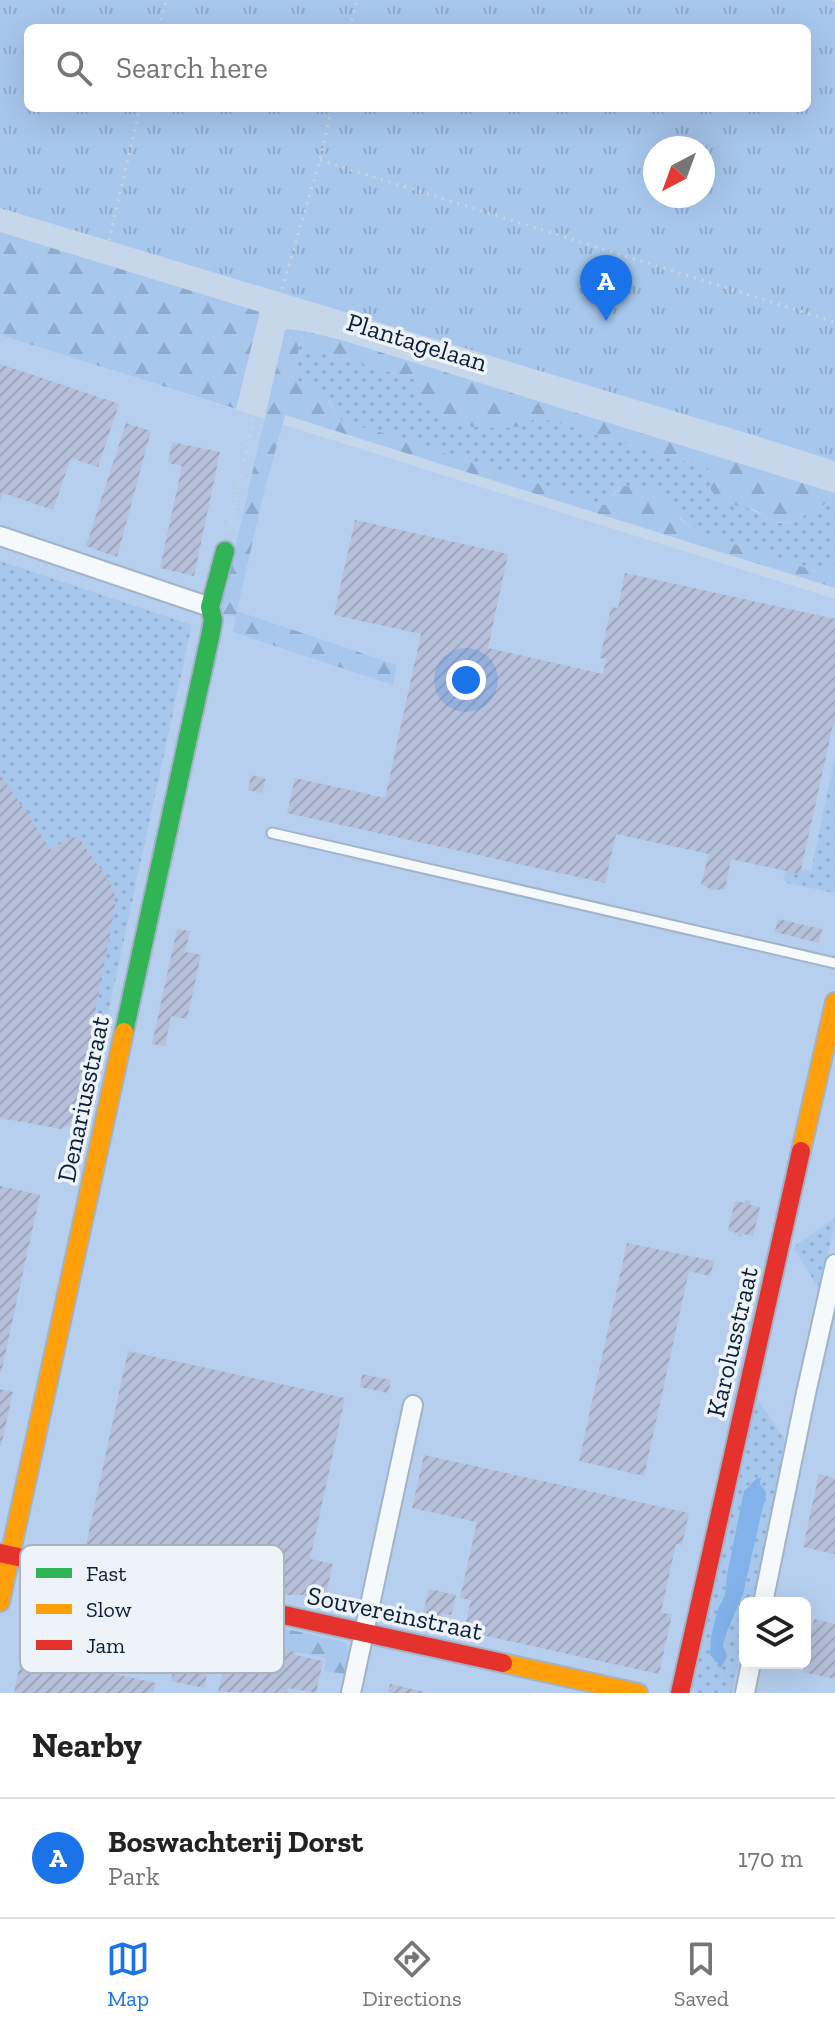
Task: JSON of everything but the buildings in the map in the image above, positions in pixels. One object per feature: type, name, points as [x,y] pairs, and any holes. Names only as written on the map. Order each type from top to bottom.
[{"type":"street","points":[[0,536],[210,607]]},
{"type":"street","name":"Denariusstraat","points":[[0,1602],[5,1554],[211,632],[213,620],[210,607],[225,551]]},
{"type":"street","name":"Karolusstraat","points":[[680,1693],[835,1002]]},
{"type":"street","points":[[764,1597],[835,1264]]},
{"type":"street","points":[[351,1693],[413,1405]]},
{"type":"street","name":"Souvereinstraat","points":[[284,1615],[638,1693]]},
{"type":"street","points":[[745,1693],[750,1669]]},
{"type":"lane","points":[[272,833],[835,963]]},
{"type":"path","points":[[160,24],[166,0]]},
{"type":"path","points":[[351,24],[357,0]]},
{"type":"path","points":[[105,256],[139,112]]},
{"type":"path","points":[[225,551],[279,299],[331,112]]},
{"type":"path","points":[[320,160],[835,322]]},
{"type":"path","name":"Plantagelaan","points":[[0,209],[835,471]]},
{"type":"path","points":[[0,223],[277,312],[835,483]]},
{"type":"shaded area","points":[[0,335],[835,599],[835,1693],[0,1693],[0,1017],[102,1042],[192,626],[0,561]]},
{"type":"shaded area","points":[[757,1478],[761,1478],[760,1484],[766,1492],[743,1594],[739,1597],[726,1634],[723,1646],[727,1656],[721,1668],[710,1655],[711,1636],[725,1595],[744,1491]]},
{"type":"green space","points":[[0,0],[835,0],[835,461],[0,208]]},
{"type":"green space","points":[[0,232],[260,312],[236,409],[0,335]]},
{"type":"green space","points":[[285,330],[338,339],[835,493],[835,507],[825,504],[793,522],[775,522],[755,510],[718,499],[711,490],[708,468],[538,417],[521,426],[504,428],[455,423],[433,412],[425,404],[417,380],[300,345],[292,379],[322,390],[343,422],[605,505],[620,487],[661,492],[671,499],[680,519],[695,531],[818,572],[824,573],[835,565],[835,588],[285,415],[237,611],[397,665],[393,685],[233,632],[236,617],[220,614]]},
{"type":"green space","points":[[300,345],[417,380],[432,410],[449,420],[505,426],[518,425],[538,417],[708,468],[711,490],[779,523],[793,522],[825,504],[835,507],[835,565],[824,573],[818,572],[695,531],[678,516],[619,487],[605,505],[367,428],[348,426],[339,420],[323,393],[311,385],[292,380]]},
{"type":"green space","points":[[0,561],[192,625],[102,1042],[0,1017]]},
{"type":"green space","points":[[835,756],[835,893],[787,883],[783,879],[787,867],[811,871]]},
{"type":"green space","points":[[835,1218],[835,1221],[820,1290],[794,1249]]},
{"type":"green space","points":[[757,1398],[786,1442],[753,1597],[742,1597],[766,1492],[760,1484],[761,1479],[744,1491],[725,1595],[711,1636],[710,1648],[714,1659],[721,1664],[727,1656],[723,1646],[726,1634],[739,1603],[739,1661],[733,1688],[731,1693],[695,1693],[693,1686]]},
{"type":"green space","points":[[284,1628],[345,1642],[349,1654],[346,1674],[324,1671],[326,1658],[284,1650]]},
{"type":"traffic: fast","points":[[124,1032],[211,632],[213,620],[210,607],[225,551]]},
{"type":"traffic: slow","points":[[801,1151],[835,1002]]},
{"type":"traffic: slow","points":[[0,1602],[124,1032]]},
{"type":"traffic: slow","points":[[503,1663],[638,1693]]},
{"type":"traffic: jam","points":[[680,1693],[801,1151]]},
{"type":"traffic: jam","points":[[0,1553],[20,1557]]},
{"type":"traffic: jam","points":[[284,1615],[503,1663]]},
{"type":"place","name":"Boswachterij Dorst","points":[[606,321]]}]
